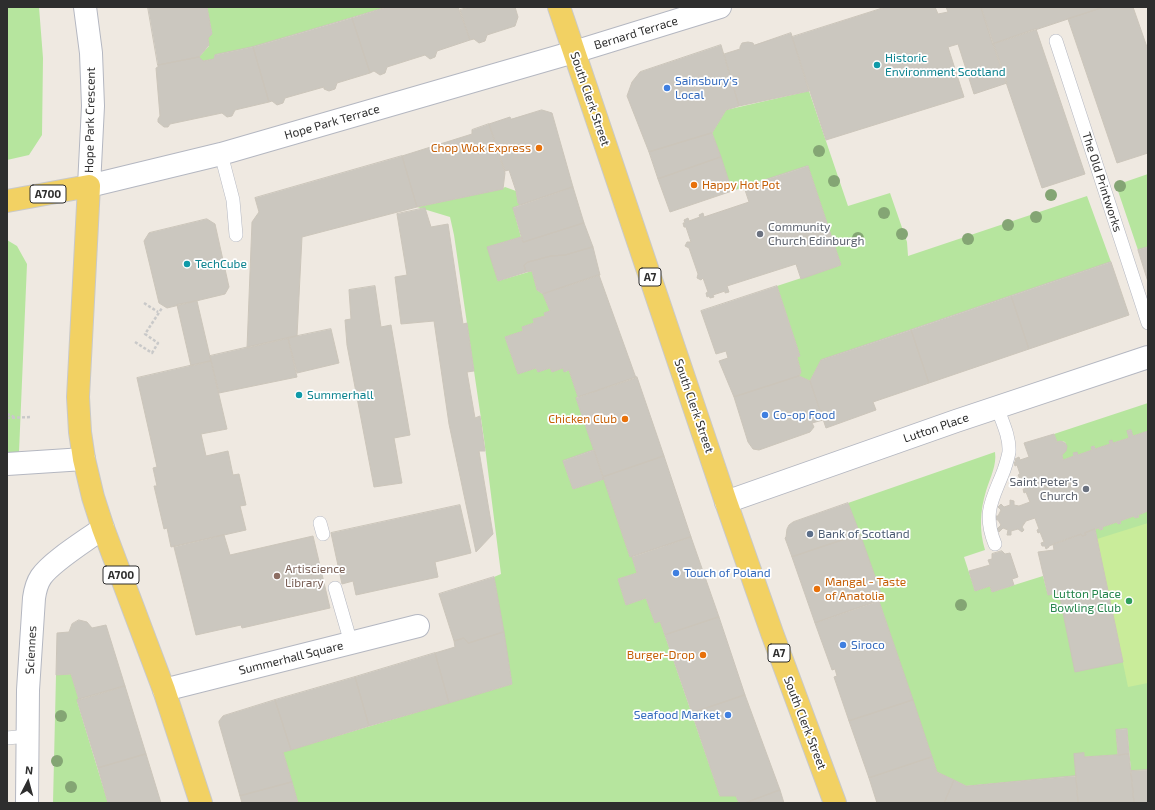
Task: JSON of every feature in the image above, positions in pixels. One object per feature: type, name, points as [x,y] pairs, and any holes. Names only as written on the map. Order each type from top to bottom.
[{"type":"main road","name":"South Clerk Street","points":[[559,7],[726,502],[772,633],[835,803]]},
{"type":"main road","name":"A700","points":[[7,201],[89,186],[78,397],[80,432],[84,459],[93,497],[103,528],[164,690],[201,803]]},
{"type":"street","name":"Hope Park Crescent","points":[[85,7],[91,53],[93,106],[89,186]]},
{"type":"street","name":"Bernard Terrace","points":[[574,52],[720,7]]},
{"type":"street","name":"Hope Park Terrace","points":[[89,186],[221,154],[574,52]]},
{"type":"street","name":"Lutton Place","points":[[726,502],[997,407],[1148,357]]},
{"type":"street","points":[[7,464],[84,459]]},
{"type":"street","name":"Sciennes","points":[[27,803],[18,737],[28,690],[36,587],[41,577],[56,563],[103,528]]},
{"type":"street","name":"Summerhall Square","points":[[164,690],[418,626]]},
{"type":"lane","name":"The Old Printworks","points":[[1056,42],[1148,323]]},
{"type":"lane","points":[[221,154],[233,200],[236,235]]},
{"type":"lane","points":[[995,544],[989,528],[988,513],[1007,460],[1009,446],[997,407]]},
{"type":"lane","points":[[335,588],[351,643]]},
{"type":"path","points":[[144,304],[158,312]]},
{"type":"path","points":[[135,342],[152,353],[158,343],[145,334],[162,308]]},
{"type":"path","points":[[7,414],[15,418]]},
{"type":"path","points":[[7,418],[31,417]]},
{"type":"green space","points":[[7,7],[39,7],[43,58],[42,135],[29,155],[7,160]]},
{"type":"green space","points":[[207,7],[387,7],[253,47],[215,55],[214,59],[203,61],[199,57],[209,46],[208,38],[212,34]]},
{"type":"green space","points":[[809,91],[848,206],[890,193],[907,242],[908,256],[1087,196],[1111,262],[821,360],[810,381],[799,376],[801,372],[797,357],[800,356],[777,286],[841,265],[808,166],[732,191],[712,133],[726,110]]},
{"type":"green space","points":[[1148,174],[1148,247],[1138,250],[1116,185]]},
{"type":"green space","points":[[505,187],[516,191],[518,203],[520,205],[513,208],[521,237],[488,247],[498,281],[532,271],[537,290],[543,294],[550,311],[544,313],[545,316],[533,319],[534,323],[522,327],[523,331],[505,337],[518,374],[536,368],[538,372],[550,368],[552,372],[563,368],[565,372],[569,370],[578,397],[576,398],[594,450],[563,461],[573,489],[604,479],[630,557],[632,557],[637,573],[618,579],[626,605],[646,598],[655,623],[660,621],[720,796],[736,796],[739,803],[298,803],[283,752],[512,684],[494,577],[501,574],[484,439],[454,235],[450,217],[417,207],[502,189]]},
{"type":"green space","points":[[7,240],[17,246],[27,264],[19,452],[7,453]]},
{"type":"green space","points":[[1148,403],[1148,431],[1133,436],[1131,430],[1127,431],[1129,438],[1113,443],[1112,441],[1109,441],[1110,444],[1095,449],[1094,446],[1091,447],[1092,450],[1078,455],[1073,453],[1074,456],[1063,460],[1062,455],[1066,449],[1066,444],[1065,442],[1061,441],[1057,442],[1054,434]]},
{"type":"green space","points":[[995,452],[994,467],[981,513],[981,528],[985,550],[964,557],[975,591],[990,586],[992,592],[1043,576],[1048,595],[1059,593],[1123,662],[1095,529],[1099,528],[1100,530],[1103,529],[1102,527],[1117,522],[1118,524],[1121,523],[1120,521],[1134,516],[1135,518],[1139,517],[1138,515],[1148,511],[1148,770],[1131,771],[1127,729],[1116,730],[1118,755],[1084,757],[1084,753],[1076,776],[966,786],[937,772],[879,601],[883,599],[848,503]]},
{"type":"green space","name":"Lutton Place Bowling Club","points":[[1148,523],[1148,683],[1128,687],[1097,539]]},
{"type":"green space","points":[[71,674],[79,700],[77,701],[108,803],[53,803],[56,675]]},
{"type":"building","points":[[148,7],[207,7],[212,34],[208,38],[209,45],[199,57],[158,65]]},
{"type":"building","points":[[387,7],[458,7],[470,40],[437,51],[435,57],[430,59],[425,55],[387,67],[385,73],[380,75],[374,71],[370,73],[352,18]]},
{"type":"building","points":[[470,7],[515,7],[518,17],[515,26],[487,35],[485,41],[479,43],[474,39],[470,40],[460,10]]},
{"type":"building","name":"Historic Environment Scotland","points":[[886,7],[935,7],[938,14],[948,12],[946,7],[981,7],[1007,83],[974,94],[958,44],[948,47],[964,97],[826,140],[792,37]]},
{"type":"building","points":[[981,7],[1104,7],[993,44]]},
{"type":"building","points":[[1104,7],[1133,7],[1148,50],[1148,153],[1117,163],[1068,19]]},
{"type":"building","points":[[352,18],[370,73],[337,83],[335,89],[329,91],[324,89],[324,87],[285,98],[283,103],[277,105],[272,101],[269,102],[253,47]]},
{"type":"building","points":[[1036,29],[1085,174],[1042,188],[993,44]]},
{"type":"building","points":[[791,33],[809,91],[739,106],[724,54],[740,49],[742,43],[748,42],[753,43],[754,45]]},
{"type":"building","points":[[721,45],[739,106],[726,110],[712,133],[649,152],[627,96],[632,82],[640,72]]},
{"type":"building","points":[[253,47],[269,102],[235,110],[232,116],[227,117],[222,113],[170,124],[168,127],[164,127],[158,122],[160,116],[156,68],[158,65],[199,57],[203,61],[214,59],[215,55]]},
{"type":"building","points":[[542,110],[552,113],[573,187],[520,205],[518,203],[516,191],[509,170],[505,171],[489,124],[510,117],[511,119]]},
{"type":"building","points":[[489,124],[505,173],[503,189],[417,207],[402,156],[472,134],[472,130]]},
{"type":"building","points":[[712,133],[721,157],[658,179],[649,152]]},
{"type":"building","points":[[402,156],[417,207],[302,237],[297,336],[247,348],[252,222],[259,212],[255,198]]},
{"type":"building","points":[[721,157],[732,191],[670,212],[658,179]]},
{"type":"building","name":"Community Church Edinburgh","points":[[808,166],[841,265],[801,279],[796,264],[727,286],[729,292],[725,293],[725,291],[713,295],[714,297],[707,297],[706,293],[708,292],[703,278],[701,280],[697,278],[698,274],[689,248],[685,246],[687,242],[691,242],[686,227],[684,227],[684,220],[688,218],[689,221],[700,217],[699,215],[703,213],[704,217],[749,202],[744,187]]},
{"type":"building","points":[[573,187],[584,223],[523,242],[513,208]]},
{"type":"building","points":[[425,208],[431,227],[448,224],[463,324],[467,323],[474,371],[467,372],[475,418],[480,416],[485,451],[479,451],[493,534],[476,552],[449,424],[434,321],[401,324],[395,277],[407,275],[397,214]]},
{"type":"building","name":"TechCube","points":[[207,219],[215,224],[229,287],[225,294],[167,308],[159,303],[144,241],[149,233]]},
{"type":"building","points":[[584,223],[593,247],[565,255],[551,256],[528,262],[524,265],[526,272],[498,281],[487,247],[521,237],[523,242]]},
{"type":"building","points":[[593,247],[600,275],[543,294],[537,290],[532,271],[526,272],[524,265],[528,262],[551,256],[565,255]]},
{"type":"building","points":[[1148,247],[1148,282],[1138,250]]},
{"type":"building","points":[[1111,262],[1129,315],[1029,349],[1011,296]]},
{"type":"building","points":[[599,275],[636,378],[578,397],[569,370],[564,372],[563,368],[552,372],[550,368],[538,372],[536,368],[518,374],[505,337],[523,331],[522,327],[534,323],[533,319],[545,316],[544,313],[550,311],[543,294]]},
{"type":"building","points":[[375,286],[381,327],[391,325],[410,435],[394,438],[402,483],[374,487],[347,345],[345,320],[351,319],[349,290]]},
{"type":"building","points":[[777,286],[800,356],[797,357],[801,372],[799,376],[734,397],[719,361],[728,358],[726,351],[716,354],[701,311]]},
{"type":"building","points":[[1011,296],[1029,349],[929,383],[911,330]]},
{"type":"building","points":[[197,301],[211,361],[191,366],[177,305]]},
{"type":"building","points":[[331,329],[339,363],[297,373],[288,338]]},
{"type":"building","points":[[911,330],[929,383],[873,402],[876,410],[826,428],[810,381],[821,360]]},
{"type":"building","points":[[288,338],[297,377],[219,393],[210,356]]},
{"type":"building","points":[[211,361],[227,429],[201,434],[206,456],[228,451],[233,475],[239,474],[246,505],[240,506],[246,530],[171,547],[167,528],[164,529],[154,486],[157,486],[153,468],[157,467],[137,378]]},
{"type":"building","points":[[799,376],[810,381],[823,420],[812,423],[814,427],[810,432],[759,450],[753,449],[748,442],[734,397]]},
{"type":"building","points":[[637,377],[664,456],[603,477],[576,398]]},
{"type":"building","name":"Saint Peter's Church","points":[[1131,430],[1133,436],[1148,431],[1148,511],[1138,515],[1139,517],[1135,518],[1134,516],[1120,521],[1121,523],[1118,524],[1117,522],[1102,527],[1103,529],[1100,530],[1099,528],[1095,529],[1085,533],[1086,535],[1082,536],[1081,534],[1049,546],[1046,549],[1045,546],[1042,546],[1041,543],[1044,542],[1040,532],[1038,533],[1037,530],[1039,529],[1035,518],[1026,521],[1022,527],[1024,530],[1022,532],[1018,529],[1011,531],[1011,535],[1007,535],[1008,530],[1003,528],[999,532],[997,529],[1001,525],[998,520],[993,519],[993,516],[998,516],[1001,510],[998,507],[1001,504],[1004,507],[1010,505],[1010,500],[1014,501],[1014,505],[1019,506],[1030,502],[1026,492],[1024,493],[1023,489],[1025,489],[1021,478],[1020,479],[1018,475],[1020,474],[1017,465],[1015,466],[1014,462],[1016,462],[1015,459],[1019,457],[1020,460],[1029,457],[1024,443],[1054,434],[1057,442],[1061,441],[1067,446],[1066,451],[1062,455],[1063,460],[1074,456],[1073,453],[1077,452],[1078,455],[1092,450],[1091,447],[1094,446],[1095,449],[1110,444],[1109,441],[1112,440],[1113,443],[1129,438],[1127,431]]},
{"type":"building","points":[[594,450],[604,479],[573,489],[563,461]]},
{"type":"building","points":[[664,456],[691,537],[630,557],[603,477]]},
{"type":"building","points":[[848,503],[860,534],[792,557],[785,538],[789,525],[793,522]]},
{"type":"building","points":[[460,505],[471,553],[435,562],[438,577],[356,595],[353,581],[342,584],[331,533]]},
{"type":"building","points":[[1095,529],[1123,662],[1075,672],[1059,593],[1048,595],[1038,552],[1054,550],[1053,544],[1081,534],[1082,536],[1086,535],[1085,533]]},
{"type":"building","points":[[860,534],[883,599],[815,623],[792,557]]},
{"type":"building","points":[[224,535],[230,555],[313,536],[330,608],[242,628],[241,625],[196,635],[174,547]]},
{"type":"building","points":[[691,537],[719,617],[665,635],[660,621],[655,623],[646,598],[626,605],[618,579],[637,573],[632,557]]},
{"type":"building","points":[[1002,551],[1005,554],[1010,553],[1018,577],[1012,579],[1014,585],[992,592],[990,586],[975,591],[969,571],[990,565],[988,560],[992,559],[992,554]]},
{"type":"building","points":[[494,577],[504,632],[468,643],[464,638],[454,641],[439,594]]},
{"type":"building","points":[[879,601],[913,700],[849,721],[834,677],[837,676],[835,669],[832,670],[815,623]]},
{"type":"building","points":[[719,617],[745,695],[692,713],[665,635]]},
{"type":"building","points":[[79,620],[87,622],[92,628],[106,625],[125,686],[79,700],[71,674],[56,675],[57,633],[69,632],[72,624]]},
{"type":"building","points":[[504,632],[512,684],[449,703],[435,653],[455,647],[454,641],[464,638],[468,643]]},
{"type":"building","points":[[435,653],[449,703],[369,726],[355,677]]},
{"type":"building","points":[[355,677],[369,726],[291,750],[275,700]]},
{"type":"building","points":[[125,686],[146,754],[98,768],[77,700]]},
{"type":"building","points":[[745,695],[780,790],[745,803],[739,803],[736,796],[720,796],[692,713]]},
{"type":"building","points":[[275,700],[291,750],[283,752],[292,782],[240,796],[219,721],[223,716]]},
{"type":"building","points":[[913,700],[932,757],[869,778],[849,721]]},
{"type":"building","points":[[1127,729],[1129,754],[1118,755],[1116,730]]},
{"type":"building","points":[[1084,753],[1084,757],[1129,754],[1134,803],[1078,803],[1074,754]]},
{"type":"building","points":[[146,754],[161,803],[108,803],[98,768]]},
{"type":"building","points":[[932,757],[937,772],[954,780],[944,803],[877,803],[869,778]]},
{"type":"building","points":[[1148,770],[1148,803],[1134,803],[1131,771]]},
{"type":"building","points":[[1076,776],[1078,803],[944,803],[954,780],[966,786]]},
{"type":"building","points":[[292,782],[298,803],[242,803],[240,796]]},
{"type":"building","points":[[780,790],[784,803],[745,803]]},
{"type":"place","name":"Historic Environment Scotland","points":[[877,65]]},
{"type":"place","name":"Sainsbury's Local","points":[[667,88]]},
{"type":"place","name":"Chop Wok Express","points":[[539,148]]},
{"type":"place","name":"Happy Hot Pot","points":[[694,185]]},
{"type":"place","name":"Community Church Edinburgh","points":[[760,234]]},
{"type":"place","name":"TechCube","points":[[187,264]]},
{"type":"place","name":"Summerhall","points":[[299,395]]},
{"type":"place","name":"Co-op Food","points":[[765,415]]},
{"type":"place","name":"Chicken Club","points":[[625,419]]},
{"type":"place","name":"Saint Peter's Church","points":[[1086,489]]},
{"type":"place","name":"Bank of Scotland","points":[[810,534]]},
{"type":"place","name":"Touch of Poland","points":[[676,573]]},
{"type":"place","name":"Artiscience Library","points":[[277,576]]},
{"type":"place","name":"Mangal - Taste of Anatolia","points":[[817,589]]},
{"type":"place","name":"Lutton Place Bowling Club","points":[[1129,601]]},
{"type":"place","name":"Siroco","points":[[843,645]]},
{"type":"place","name":"Burger-Drop","points":[[703,655]]},
{"type":"place","name":"Seafood Market","points":[[728,715]]}]
